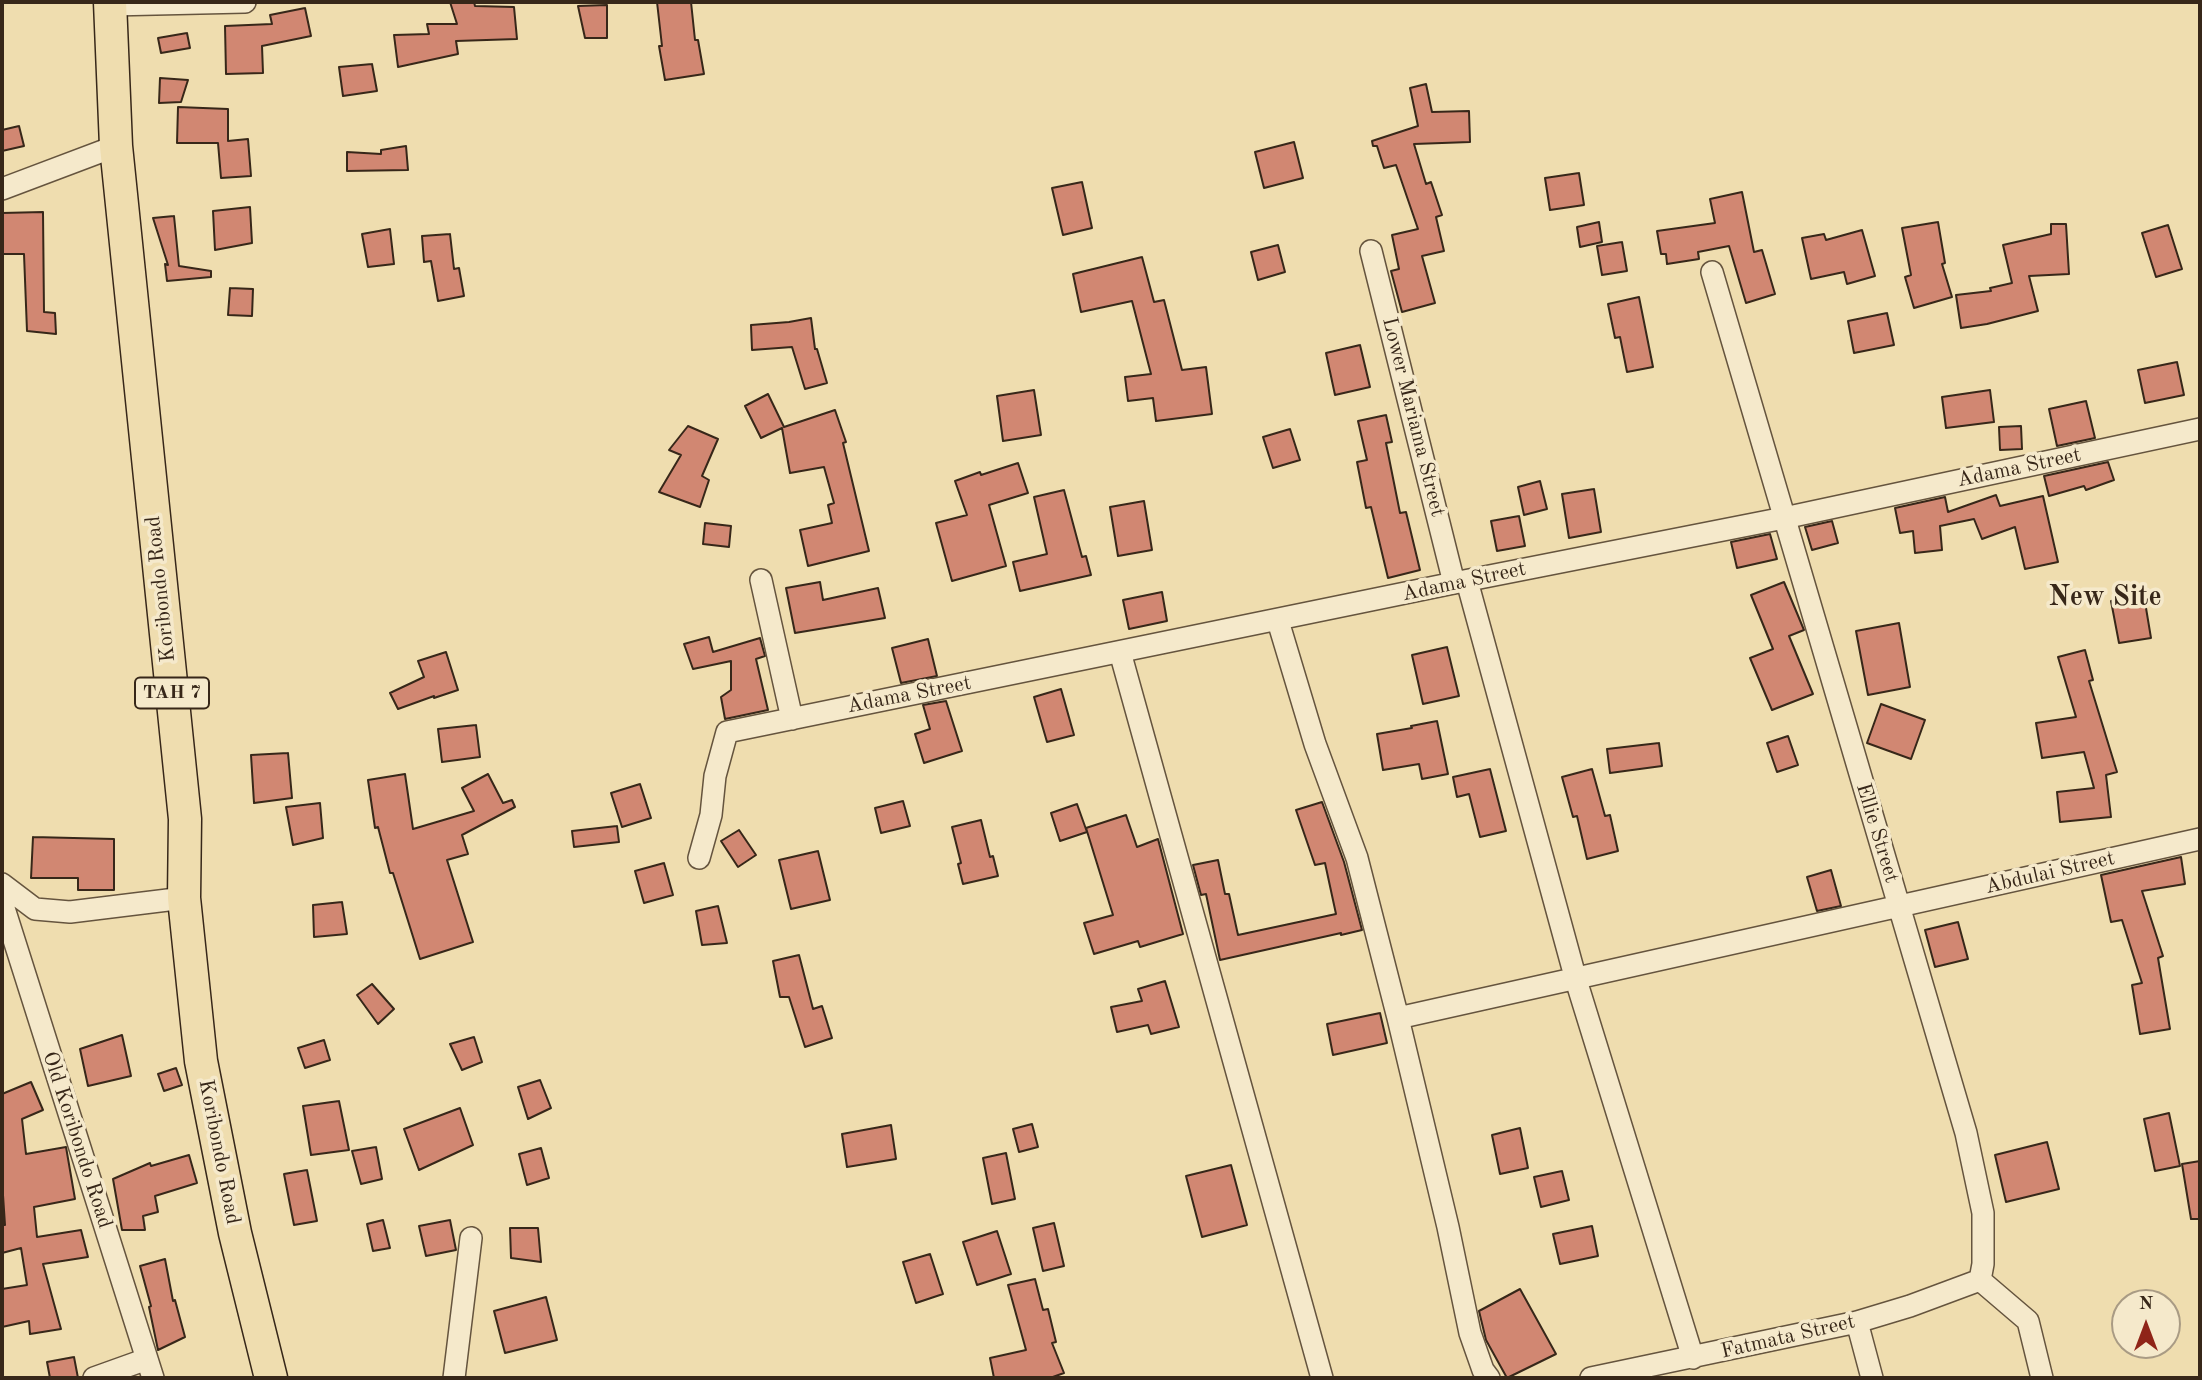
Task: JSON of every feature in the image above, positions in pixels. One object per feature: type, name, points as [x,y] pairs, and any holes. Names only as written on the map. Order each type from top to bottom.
[{"type":"highway","name":"Koribondo Road","points":[[111,3],[116,146],[185,819],[184,898],[201,1061],[234,1233],[271,1378]]},
{"type":"street","points":[[111,3],[245,2]]},
{"type":"street","points":[[2,189],[116,146]]},
{"type":"street","name":"Lower Mariama Street","points":[[1371,251],[1461,582],[1576,980],[1693,1358]]},
{"type":"street","name":"Ellie Street","points":[[1712,272],[1966,1133],[1983,1213],[1983,1264],[1980,1280]]},
{"type":"street","name":"Adama Street","points":[[699,858],[711,815],[715,776],[727,732],[1784,518],[2200,429]]},
{"type":"street","points":[[761,580],[792,719]]},
{"type":"street","points":[[1278,621],[1315,744],[1357,858],[1448,1227],[1470,1333],[1483,1370],[1489,1378]]},
{"type":"street","points":[[1120,653],[1322,1378]]},
{"type":"street","name":"Abdulai Street","points":[[1398,1018],[2200,839]]},
{"type":"street","points":[[2,884],[35,909],[70,912],[184,898]]},
{"type":"street","name":"Old Koribondo Road","points":[[2,902],[150,1369]]},
{"type":"street","points":[[454,1378],[471,1238]]},
{"type":"street","points":[[1980,1280],[2028,1321],[2042,1378]]},
{"type":"street","name":"Fatmata Street","points":[[1591,1378],[1857,1322],[1920,1303],[1980,1280]]},
{"type":"street","points":[[1857,1322],[1872,1378]]},
{"type":"street","points":[[94,1378],[150,1369]]},
{"type":"building","points":[[450,2],[514,7],[517,39],[456,41],[458,54],[398,67],[394,35],[429,34],[427,24],[457,24]]},
{"type":"building","points":[[657,2],[691,2],[695,40],[698,40],[704,74],[665,80],[659,46],[662,46]]},
{"type":"building","points":[[607,5],[607,38],[585,38],[578,6]]},
{"type":"building","points":[[305,8],[311,36],[262,46],[263,73],[226,74],[225,26],[272,24],[270,15]]},
{"type":"building","points":[[187,33],[190,48],[161,53],[158,38]]},
{"type":"building","points":[[372,64],[377,91],[343,96],[339,67]]},
{"type":"building","points":[[160,78],[188,80],[181,102],[159,103]]},
{"type":"building","points":[[1426,84],[1432,112],[1469,111],[1470,142],[1414,144],[1426,184],[1431,182],[1442,215],[1436,217],[1444,251],[1422,256],[1435,303],[1402,312],[1391,271],[1399,269],[1392,235],[1418,229],[1396,165],[1384,168],[1377,146],[1373,146],[1372,141],[1418,126],[1410,88]]},
{"type":"building","points":[[178,107],[228,109],[228,141],[248,139],[251,176],[221,178],[218,143],[177,143]]},
{"type":"building","points":[[19,126],[24,146],[2,151],[2,130]]},
{"type":"building","points":[[1294,142],[1303,178],[1264,188],[1255,152]]},
{"type":"building","points":[[406,146],[408,170],[347,171],[347,152],[381,154],[381,150]]},
{"type":"building","points":[[1579,173],[1584,205],[1550,210],[1545,178]]},
{"type":"building","points":[[1082,182],[1092,228],[1063,235],[1052,188]]},
{"type":"building","points":[[1742,192],[1754,252],[1762,250],[1775,294],[1746,303],[1729,246],[1698,252],[1699,259],[1667,264],[1666,254],[1661,254],[1657,231],[1715,223],[1710,199]]},
{"type":"building","points":[[250,207],[252,243],[215,250],[213,211]]},
{"type":"building","points":[[43,212],[44,312],[55,313],[56,334],[27,331],[24,254],[2,254],[2,213]]},
{"type":"building","points":[[174,216],[179,266],[211,271],[211,277],[167,281],[165,264],[168,265],[153,218]]},
{"type":"building","points":[[1599,222],[1602,242],[1580,247],[1577,227]]},
{"type":"building","points":[[1938,222],[1945,263],[1942,264],[1952,297],[1914,308],[1905,277],[1911,275],[1902,228]]},
{"type":"building","points":[[2051,224],[2066,224],[2069,274],[2029,276],[2038,311],[1961,328],[1956,295],[1991,291],[1990,288],[2012,283],[2003,245],[2051,234]]},
{"type":"building","points":[[2168,225],[2182,269],[2156,277],[2142,233]]},
{"type":"building","points":[[390,229],[394,264],[368,267],[362,234]]},
{"type":"building","points":[[1862,230],[1875,276],[1847,284],[1844,272],[1811,279],[1802,238],[1824,234],[1826,240]]},
{"type":"building","points":[[450,234],[454,269],[459,268],[464,296],[438,301],[431,261],[424,262],[422,236]]},
{"type":"building","points":[[1622,242],[1627,271],[1602,275],[1597,246]]},
{"type":"building","points":[[1278,245],[1285,272],[1258,280],[1251,252]]},
{"type":"building","points":[[1142,257],[1154,302],[1164,300],[1182,370],[1206,367],[1212,414],[1156,421],[1153,398],[1128,401],[1125,377],[1151,374],[1132,301],[1081,312],[1073,274]]},
{"type":"building","points":[[230,288],[253,289],[252,316],[228,315]]},
{"type":"building","points":[[1639,297],[1653,367],[1627,372],[1620,337],[1615,338],[1608,304]]},
{"type":"building","points":[[1887,313],[1894,345],[1854,353],[1848,321]]},
{"type":"building","points":[[811,318],[815,349],[827,383],[805,389],[792,347],[752,350],[751,325]]},
{"type":"building","points":[[1360,345],[1370,387],[1335,395],[1326,353]]},
{"type":"building","points":[[2177,362],[2184,395],[2145,403],[2138,370]]},
{"type":"building","points":[[1034,390],[1041,435],[1003,441],[997,396]]},
{"type":"building","points":[[1990,390],[1994,422],[1946,428],[1942,397]]},
{"type":"building","points":[[768,394],[784,427],[835,410],[846,442],[843,443],[869,551],[808,566],[800,530],[832,523],[828,505],[834,503],[824,467],[790,473],[782,428],[761,438],[745,406]]},
{"type":"building","points":[[2086,401],[2095,438],[2057,446],[2049,409]]},
{"type":"building","points":[[1386,415],[1392,442],[1386,443],[1400,513],[1406,512],[1420,570],[1388,578],[1371,507],[1366,508],[1357,462],[1367,460],[1358,421]]},
{"type":"building","points":[[688,426],[718,439],[702,476],[709,480],[700,507],[659,492],[681,455],[669,450]]},
{"type":"building","points":[[2021,426],[2022,449],[2000,450],[1999,427]]},
{"type":"building","points":[[1290,429],[1300,460],[1273,468],[1263,437]]},
{"type":"building","points":[[2108,462],[2114,480],[2086,490],[2084,486],[2049,496],[2044,476]]},
{"type":"building","points":[[1018,463],[1028,493],[989,505],[1006,566],[952,581],[936,523],[967,515],[955,481]]},
{"type":"building","points":[[1540,481],[1547,509],[1524,515],[1518,487]]},
{"type":"building","points":[[1594,489],[1601,532],[1569,538],[1562,494]]},
{"type":"building","points":[[1064,490],[1082,557],[1086,556],[1091,575],[1020,591],[1013,562],[1047,554],[1034,497]]},
{"type":"building","points":[[1996,495],[2000,506],[2043,496],[2058,562],[2025,569],[2015,527],[1982,539],[1974,519],[1940,526],[1942,550],[1915,553],[1913,531],[1900,533],[1895,508],[1945,497],[1948,512]]},
{"type":"building","points":[[1144,501],[1152,550],[1118,556],[1110,507]]},
{"type":"building","points":[[1519,516],[1525,546],[1497,551],[1491,521]]},
{"type":"building","points":[[1832,521],[1838,543],[1812,550],[1805,527]]},
{"type":"building","points":[[705,523],[731,526],[729,547],[703,544]]},
{"type":"building","points":[[1770,534],[1777,559],[1737,568],[1731,542]]},
{"type":"building","points":[[820,582],[823,600],[878,588],[885,618],[795,633],[786,588]]},
{"type":"building","points":[[1784,582],[1804,630],[1789,636],[1813,694],[1772,710],[1750,658],[1773,649],[1751,595]]},
{"type":"building","points":[[1162,592],[1167,621],[1129,629],[1123,600]]},
{"type":"building","points":[[2144,596],[2151,638],[2119,643],[2111,601]]},
{"type":"building","points":[[1899,623],[1910,687],[1868,695],[1856,631]]},
{"type":"building","points":[[709,637],[713,652],[760,638],[765,656],[756,659],[768,710],[725,719],[721,697],[731,690],[731,661],[693,669],[684,644]]},
{"type":"building","points":[[928,639],[937,676],[901,683],[892,648]]},
{"type":"building","points":[[1447,647],[1459,696],[1423,704],[1412,655]]},
{"type":"building","points":[[2085,650],[2093,680],[2089,681],[2117,772],[2106,775],[2111,817],[2060,822],[2057,792],[2094,788],[2084,752],[2042,758],[2036,723],[2076,717],[2058,657]]},
{"type":"building","points":[[446,652],[458,690],[398,709],[390,693],[424,677],[418,661]]},
{"type":"building","points":[[1061,689],[1074,735],[1047,742],[1034,697]]},
{"type":"building","points":[[946,701],[962,751],[924,763],[915,734],[930,729],[923,705]]},
{"type":"building","points":[[1881,704],[1925,720],[1911,759],[1867,743]]},
{"type":"building","points":[[1437,721],[1448,774],[1422,779],[1419,764],[1383,770],[1377,734]]},
{"type":"building","points":[[476,725],[480,757],[442,762],[438,729]]},
{"type":"building","points":[[1788,736],[1798,765],[1777,772],[1767,743]]},
{"type":"building","points":[[1659,743],[1662,766],[1610,773],[1607,749]]},
{"type":"building","points":[[288,753],[292,798],[254,803],[251,755]]},
{"type":"building","points":[[1490,769],[1506,831],[1480,837],[1469,794],[1457,797],[1453,777]]},
{"type":"building","points":[[1592,769],[1605,816],[1610,815],[1618,851],[1587,859],[1577,816],[1573,817],[1562,777]]},
{"type":"building","points":[[405,774],[413,829],[474,811],[462,788],[488,774],[503,803],[512,800],[515,807],[462,835],[468,854],[447,860],[473,942],[420,959],[393,873],[390,873],[378,827],[375,828],[368,780]]},
{"type":"building","points":[[640,784],[651,818],[622,827],[611,793]]},
{"type":"building","points":[[903,801],[910,826],[881,833],[875,808]]},
{"type":"building","points":[[1322,802],[1344,862],[1362,930],[1220,960],[1206,894],[1201,895],[1193,865],[1218,860],[1238,935],[1336,914],[1325,863],[1315,865],[1296,810]]},
{"type":"building","points":[[320,803],[323,838],[293,845],[286,807]]},
{"type":"building","points":[[1077,804],[1087,832],[1060,841],[1051,813]]},
{"type":"building","points":[[1126,815],[1137,847],[1158,839],[1183,934],[1140,947],[1138,941],[1094,954],[1084,923],[1113,915],[1086,828]]},
{"type":"building","points":[[981,820],[990,857],[993,856],[998,876],[963,884],[952,827]]},
{"type":"building","points":[[617,826],[619,842],[574,847],[572,831]]},
{"type":"building","points":[[739,830],[756,855],[738,867],[721,841]]},
{"type":"building","points":[[33,837],[114,839],[114,890],[78,890],[78,878],[31,878]]},
{"type":"building","points":[[818,851],[830,900],[791,909],[779,860]]},
{"type":"building","points":[[2181,857],[2185,884],[2142,891],[2163,956],[2158,958],[2170,1029],[2140,1034],[2132,985],[2142,983],[2122,920],[2111,922],[2101,875]]},
{"type":"building","points":[[664,863],[673,895],[644,903],[635,871]]},
{"type":"building","points":[[1831,870],[1841,906],[1817,911],[1807,877]]},
{"type":"building","points":[[342,902],[347,934],[314,937],[313,905]]},
{"type":"building","points":[[718,906],[727,943],[702,945],[696,911]]},
{"type":"building","points":[[1958,922],[1968,959],[1935,967],[1925,930]]},
{"type":"building","points":[[799,955],[813,1009],[822,1006],[832,1038],[805,1047],[789,997],[780,997],[773,961]]},
{"type":"building","points":[[1165,981],[1179,1027],[1151,1034],[1148,1025],[1117,1032],[1111,1007],[1142,1001],[1138,989]]},
{"type":"building","points":[[372,984],[394,1009],[378,1024],[357,995]]},
{"type":"building","points":[[1380,1013],[1387,1043],[1333,1055],[1327,1024]]},
{"type":"building","points":[[122,1035],[131,1076],[88,1086],[80,1049]]},
{"type":"building","points":[[474,1037],[482,1062],[462,1070],[450,1044]]},
{"type":"building","points":[[324,1040],[330,1060],[305,1068],[298,1048]]},
{"type":"building","points":[[176,1068],[182,1085],[164,1091],[158,1074]]},
{"type":"building","points":[[540,1080],[551,1108],[528,1119],[518,1087]]},
{"type":"building","points":[[31,1082],[43,1110],[22,1119],[26,1154],[66,1147],[75,1199],[34,1207],[37,1237],[81,1230],[88,1257],[43,1264],[61,1329],[30,1334],[29,1321],[2,1327],[2,1289],[27,1285],[21,1248],[2,1253],[2,1225],[5,1225],[2,1094]]},
{"type":"building","points":[[339,1101],[349,1150],[311,1155],[303,1106]]},
{"type":"building","points":[[460,1108],[473,1145],[419,1170],[404,1129]]},
{"type":"building","points":[[2169,1113],[2180,1166],[2155,1171],[2144,1119]]},
{"type":"building","points":[[1032,1124],[1038,1147],[1019,1152],[1013,1129]]},
{"type":"building","points":[[891,1125],[896,1159],[847,1167],[842,1134]]},
{"type":"building","points":[[1520,1128],[1528,1168],[1500,1174],[1492,1135]]},
{"type":"building","points":[[2047,1142],[2059,1189],[2006,1202],[1995,1155]]},
{"type":"building","points":[[376,1147],[382,1179],[361,1184],[352,1151]]},
{"type":"building","points":[[541,1148],[549,1178],[527,1185],[519,1154]]},
{"type":"building","points":[[1006,1153],[1015,1199],[992,1204],[983,1158]]},
{"type":"building","points":[[189,1155],[197,1183],[155,1196],[158,1212],[143,1216],[145,1230],[122,1230],[113,1179],[150,1163],[151,1166]]},
{"type":"building","points":[[2200,1161],[2200,1219],[2191,1219],[2182,1164]]},
{"type":"building","points":[[1231,1165],[1247,1225],[1202,1237],[1186,1176]]},
{"type":"building","points":[[307,1170],[317,1221],[294,1225],[284,1174]]},
{"type":"building","points":[[1562,1171],[1569,1200],[1541,1207],[1534,1177]]},
{"type":"building","points":[[383,1220],[390,1248],[373,1251],[367,1224]]},
{"type":"building","points":[[450,1220],[456,1250],[426,1256],[419,1226]]},
{"type":"building","points":[[1054,1223],[1064,1266],[1043,1271],[1033,1228]]},
{"type":"building","points":[[1592,1226],[1598,1256],[1560,1264],[1553,1234]]},
{"type":"building","points":[[510,1228],[538,1228],[541,1262],[511,1258]]},
{"type":"building","points":[[997,1231],[1011,1274],[977,1285],[963,1242]]},
{"type":"building","points":[[930,1254],[943,1294],[916,1303],[903,1262]]},
{"type":"building","points":[[165,1259],[173,1301],[175,1300],[185,1337],[158,1350],[149,1307],[151,1306],[140,1266]]},
{"type":"building","points":[[1035,1279],[1043,1310],[1048,1309],[1056,1342],[1052,1343],[1064,1373],[1050,1378],[994,1378],[990,1358],[1026,1350],[1008,1285]]},
{"type":"building","points":[[1520,1289],[1556,1354],[1507,1378],[1486,1340],[1479,1311]]},
{"type":"building","points":[[546,1297],[557,1340],[505,1353],[494,1311]]},
{"type":"building","points":[[74,1357],[78,1378],[50,1378],[47,1362]]},
{"type":"district","name":"New Site","points":[[2105,598]]}]
